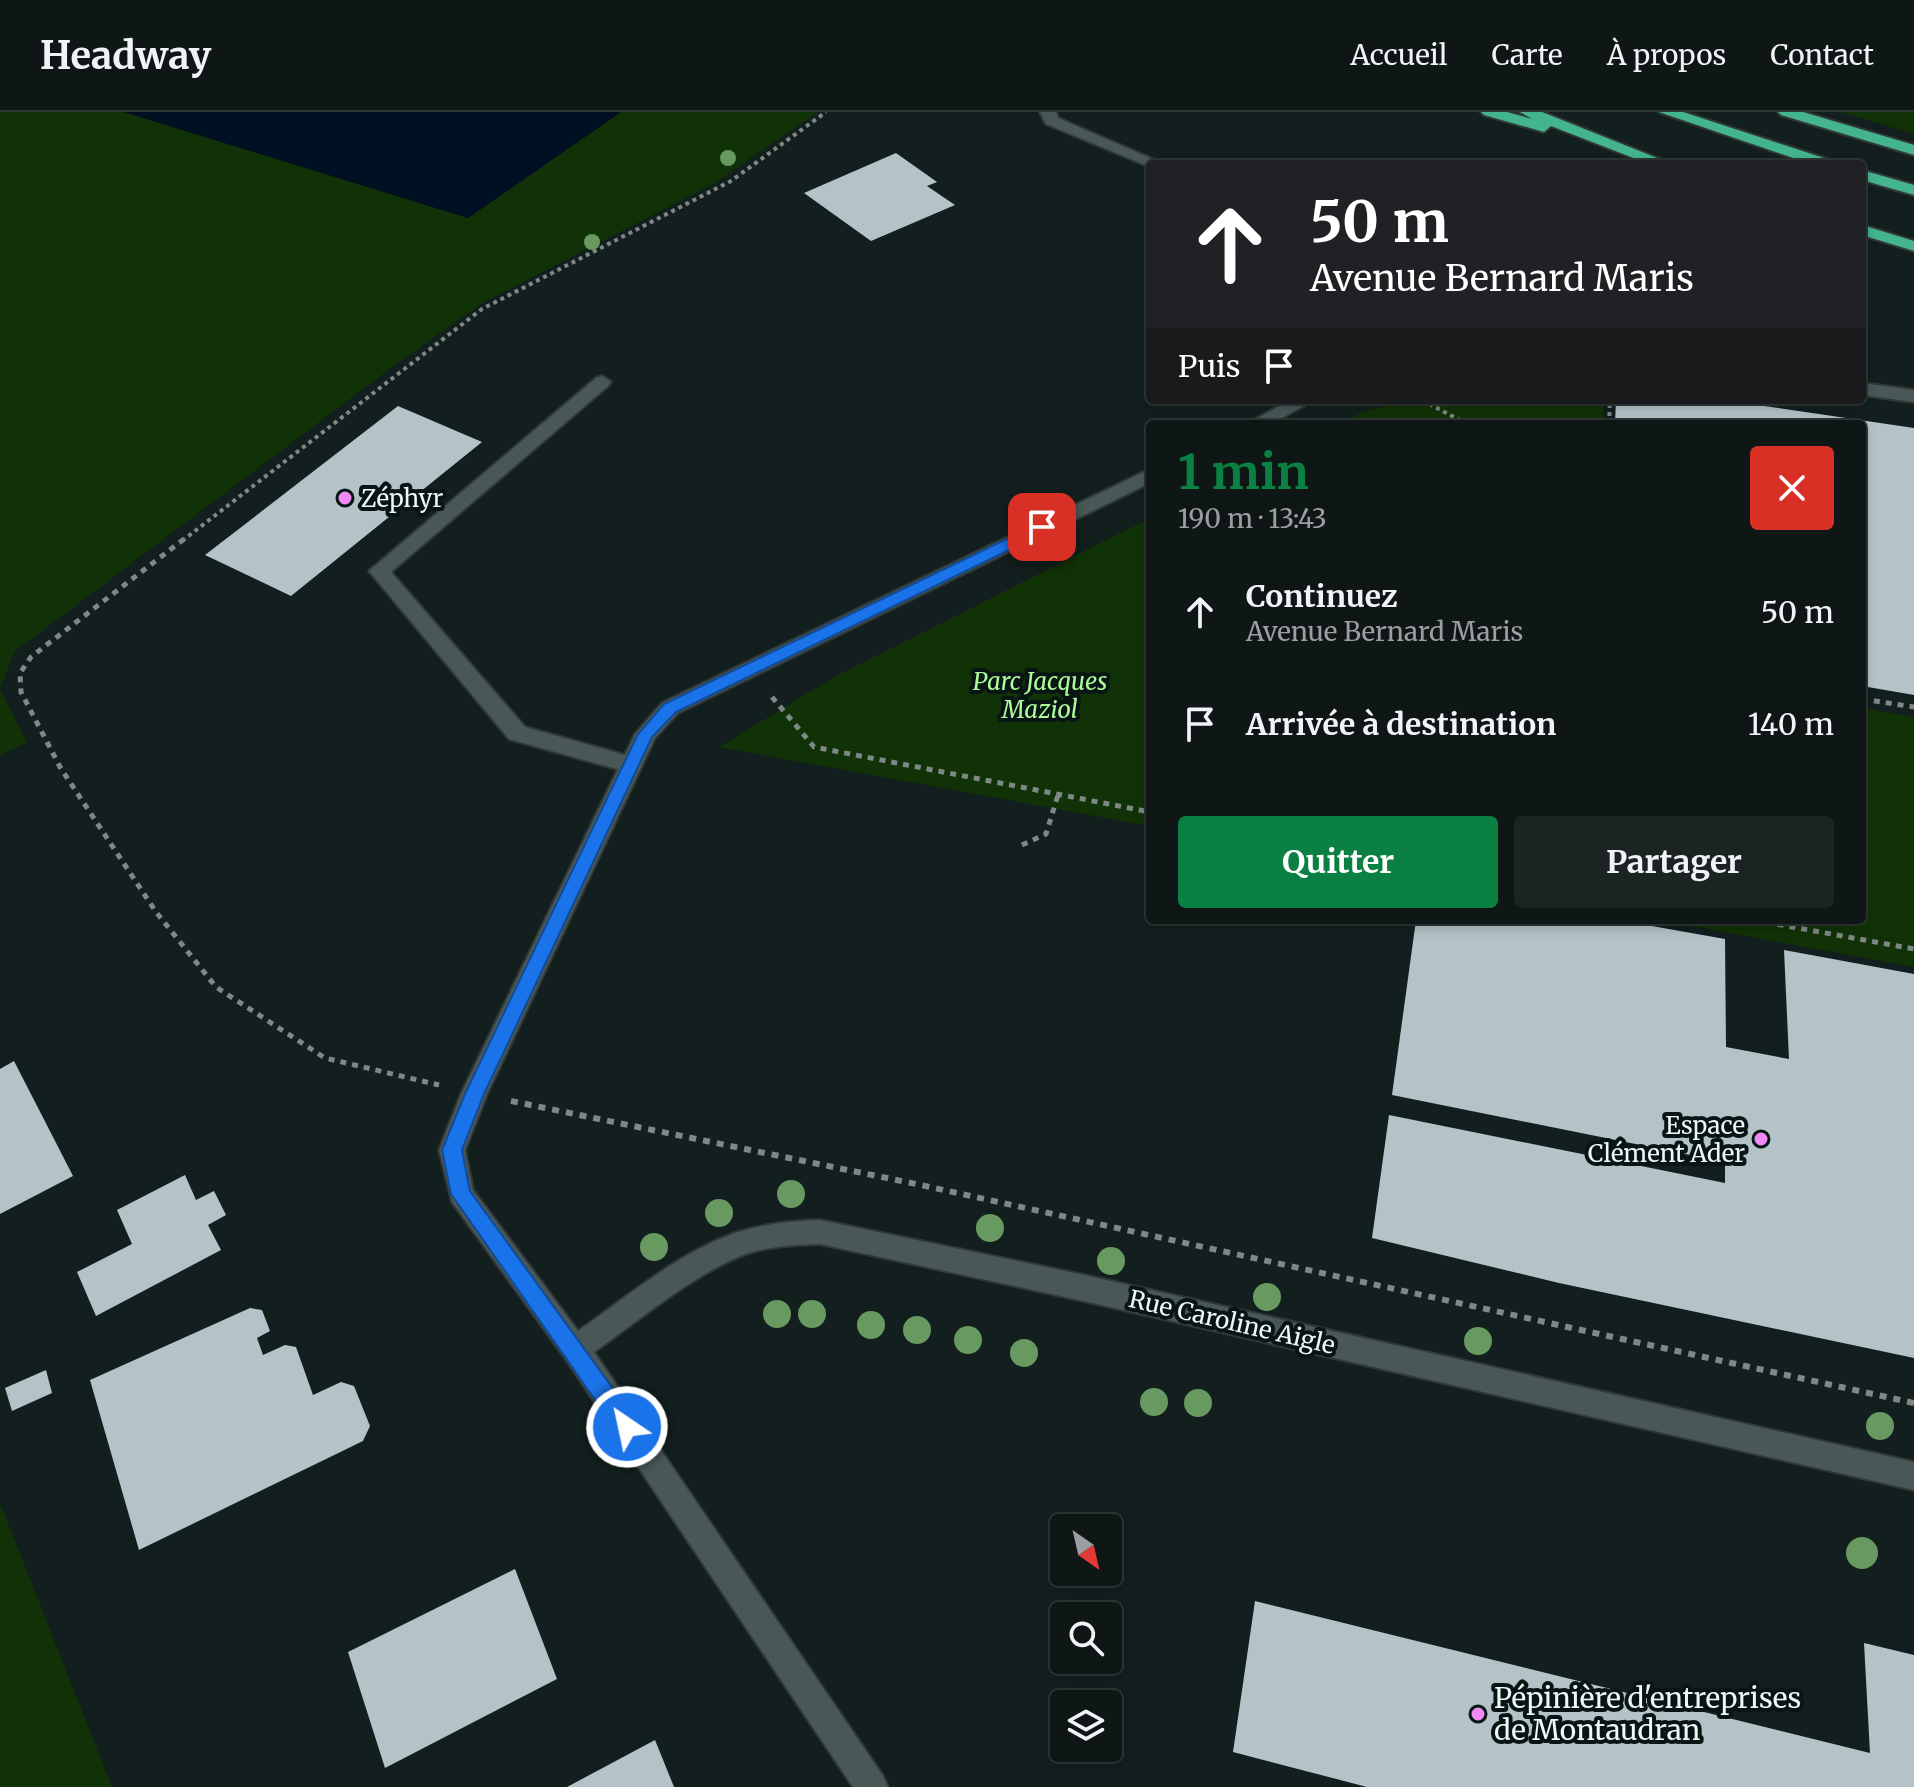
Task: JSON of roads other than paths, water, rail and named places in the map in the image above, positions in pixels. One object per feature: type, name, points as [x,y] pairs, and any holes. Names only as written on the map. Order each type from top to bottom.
[{"type":"highway","points":[[1489,112],[1604,143]]},
{"type":"highway","points":[[1528,112],[1653,160]]},
{"type":"highway","points":[[1667,112],[1815,160]]},
{"type":"highway","points":[[1786,112],[1914,150]]},
{"type":"highway","points":[[1866,176],[1914,190]]},
{"type":"highway","points":[[1866,231],[1914,246]]},
{"type":"street","points":[[1048,112],[1052,121],[1146,160]]},
{"type":"street","points":[[602,382],[379,571],[517,733],[631,765]]},
{"type":"street","points":[[1866,390],[1914,396]]},
{"type":"street","points":[[1264,420],[1297,404]]},
{"type":"street","points":[[872,1787],[575,1349],[461,1194],[452,1150],[474,1094],[646,734],[670,708],[1146,477]]},
{"type":"street","name":"Rue Caroline Aigle","points":[[575,1349],[685,1273],[739,1244],[781,1234],[820,1232],[1914,1476]]},
{"type":"water","points":[[124,112],[621,112],[468,218]]},
{"type":"place","name":"Zéphyr","points":[[345,498]]},
{"type":"place","name":"Espace Clément Ader","points":[[1761,1139]]},
{"type":"place","name":"Pépinière d'entreprises de Montaudran","points":[[1478,1714]]},
{"type":"park label","name":"Parc Jacques Maziol","points":[[1040,695]]}]
